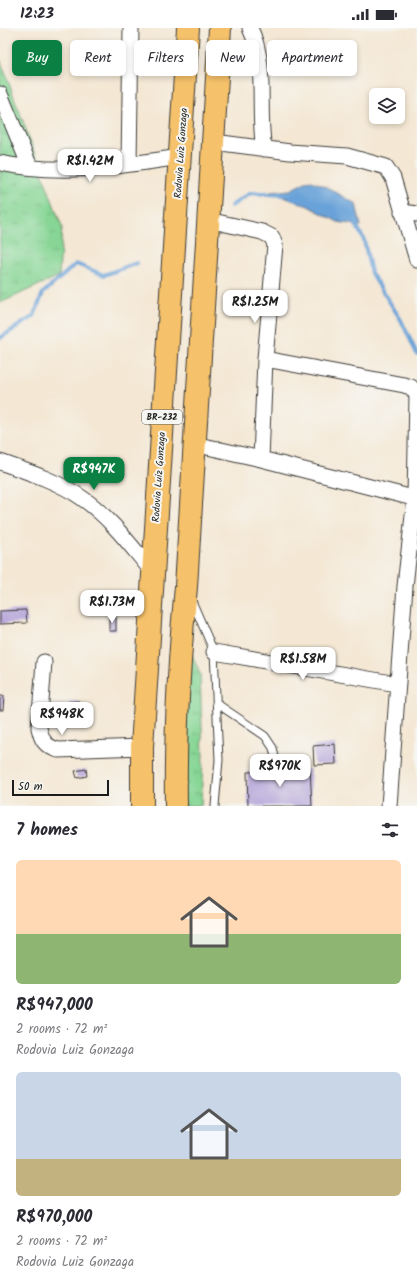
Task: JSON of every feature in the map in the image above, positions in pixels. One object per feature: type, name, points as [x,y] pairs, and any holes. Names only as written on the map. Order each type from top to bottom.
[{"type":"highway","name":"Rodovia Luiz Gonzaga","points":[[142,806],[142,747],[152,572],[188,28]]},
{"type":"highway","name":"BR-232","points":[[176,806],[175,759],[179,659],[186,587],[220,28]]},
{"type":"street","points":[[129,164],[131,28]]},
{"type":"street","points":[[250,28],[255,38],[261,64],[260,127],[264,149]]},
{"type":"street","points":[[0,94],[30,168]]},
{"type":"street","points":[[214,142],[264,149],[347,156],[386,167],[410,213],[417,260]]},
{"type":"street","points":[[0,162],[30,168],[55,170],[89,169],[180,157]]},
{"type":"street","points":[[208,220],[262,232],[272,236],[275,245],[266,359],[261,459]]},
{"type":"street","points":[[266,359],[411,387],[417,395],[416,498],[405,586],[389,806]]},
{"type":"street","points":[[194,444],[261,459],[416,498]]},
{"type":"street","points":[[0,462],[27,471],[82,498],[117,529],[152,572]]},
{"type":"street","points":[[214,652],[397,684]]},
{"type":"street","points":[[44,662],[39,728],[46,746],[58,750],[142,747]]},
{"type":"lane","points":[[186,587],[214,652],[219,760],[215,806]]},
{"type":"lane","points":[[216,703],[265,736],[273,748],[278,770]]},
{"type":"green space","points":[[0,59],[62,227],[59,276],[0,303]]},
{"type":"green space","points":[[190,650],[200,674],[203,755],[201,806],[182,806]]},
{"type":"water","points":[[309,180],[327,187],[356,204],[361,226],[338,222],[308,206],[270,192],[290,190]]},
{"type":"building","points":[[26,610],[27,623],[0,624],[0,611]]},
{"type":"building","points":[[109,616],[116,616],[116,631],[109,631]]},
{"type":"building","points":[[0,696],[4,696],[3,710],[0,710]]},
{"type":"building","points":[[79,701],[82,725],[71,726],[69,702]]},
{"type":"building","points":[[335,744],[336,764],[314,765],[313,746]]},
{"type":"building","points":[[86,769],[87,776],[77,778],[75,771]]},
{"type":"building","points":[[310,769],[312,806],[248,806],[247,772]]},
{"type":"waterway","points":[[231,206],[251,193],[283,195]]},
{"type":"waterway","points":[[354,221],[364,240],[371,273],[401,320],[417,354]]},
{"type":"waterway","points":[[0,338],[34,316],[43,293],[76,264],[104,275],[137,263]]}]
